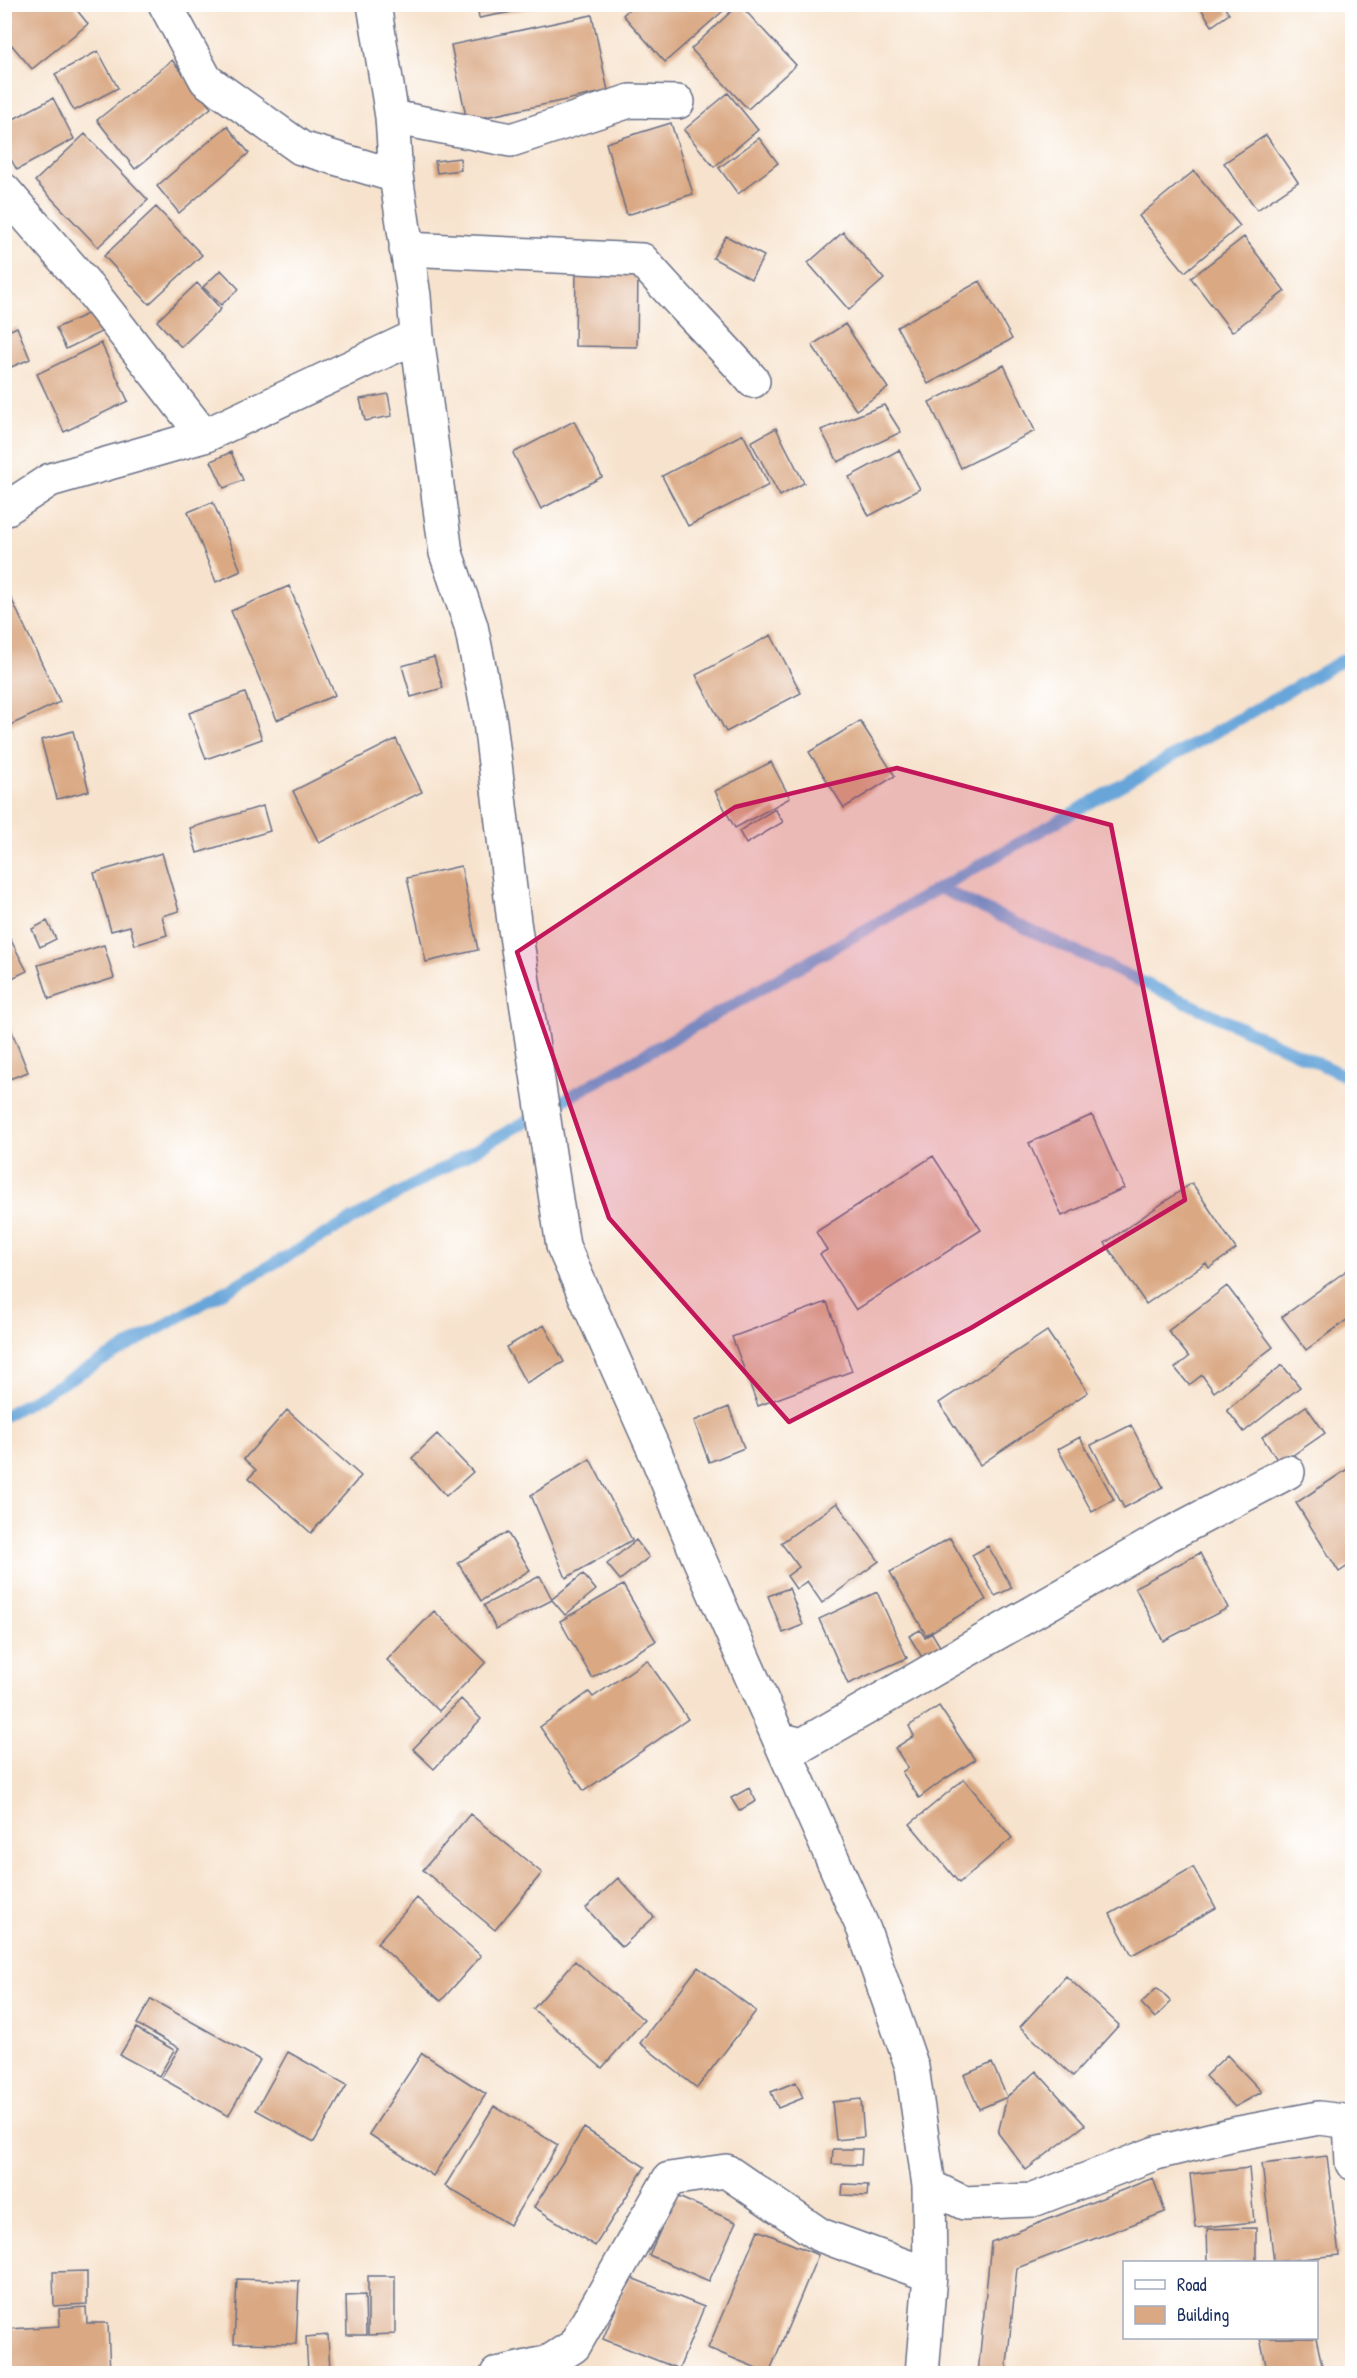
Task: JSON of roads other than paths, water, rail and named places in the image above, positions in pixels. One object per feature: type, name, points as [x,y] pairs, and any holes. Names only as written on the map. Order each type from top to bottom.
[{"type":"street","points":[[165,4],[206,80],[301,148],[396,176]]},
{"type":"street","points":[[374,4],[392,117],[396,176],[447,553],[471,626],[490,722],[514,922],[563,1246],[864,1930],[912,2067],[929,2186],[930,2275],[922,2373]]},
{"type":"street","points":[[392,117],[511,141],[630,102],[678,102]]},
{"type":"street","points":[[4,190],[88,288],[204,436]]},
{"type":"street","points":[[406,249],[642,260],[682,306],[716,338],[753,381]]},
{"type":"street","points":[[4,510],[50,480],[204,436],[417,336]]},
{"type":"street","points":[[779,1739],[802,1745],[1149,1546],[1288,1472]]},
{"type":"street","points":[[929,2186],[964,2203],[1033,2200],[1156,2153],[1234,2134],[1319,2118],[1352,2122],[1353,2163]]},
{"type":"street","points":[[497,2373],[549,2362],[574,2346],[669,2179],[726,2171],[820,2235],[930,2275]]},
{"type":"waterway","points":[[4,1416],[1352,655]]},
{"type":"waterway","points":[[941,889],[1352,1079]]}]
